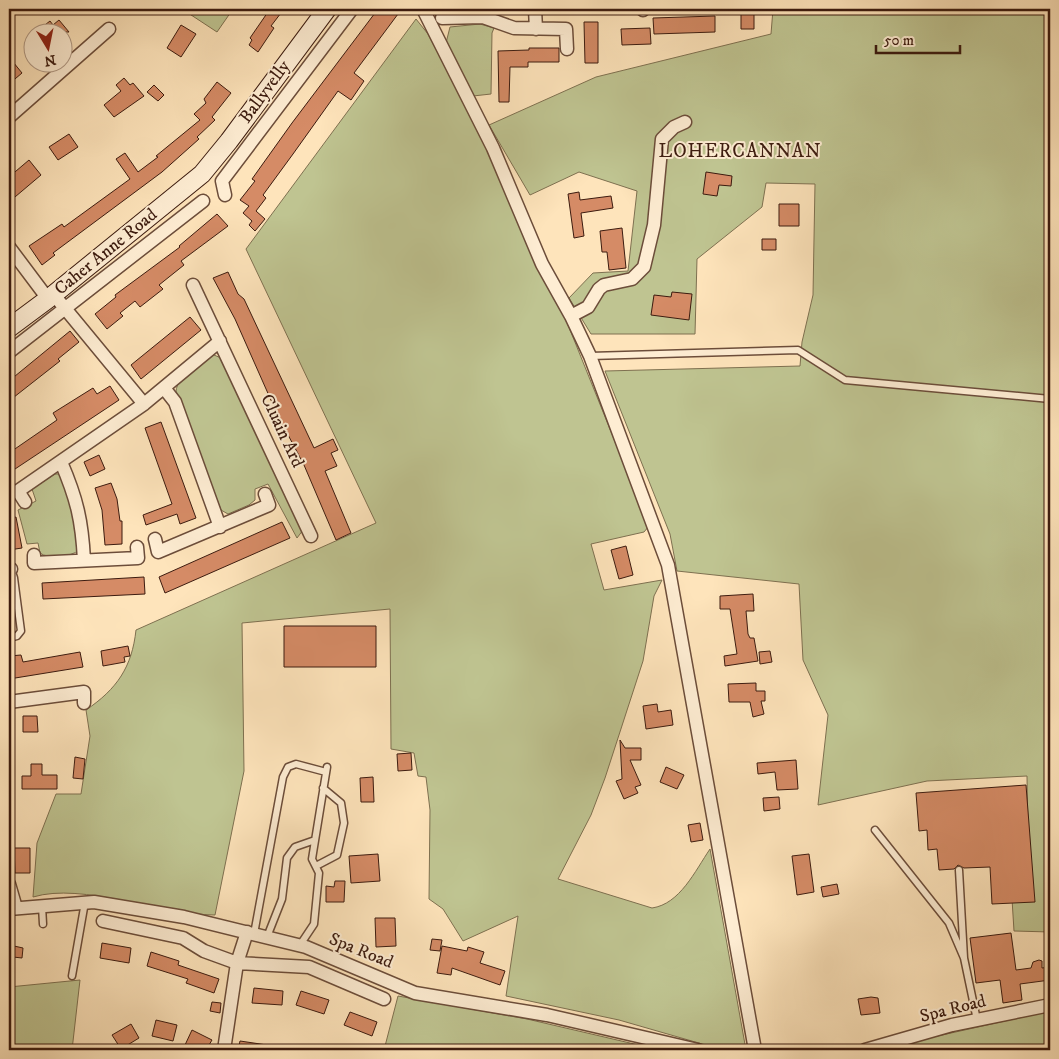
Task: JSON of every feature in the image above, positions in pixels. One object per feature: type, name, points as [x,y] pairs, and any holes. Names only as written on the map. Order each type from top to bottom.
[{"type":"street","name":"Ballyvelly","points":[[202,174],[327,9]]},
{"type":"street","points":[[224,195],[222,181],[352,9]]},
{"type":"street","points":[[423,9],[493,148],[542,264],[571,316],[590,356],[668,565],[755,1050]]},
{"type":"street","points":[[536,9],[536,28]]},
{"type":"street","points":[[442,18],[483,17],[514,28],[566,28],[567,49]]},
{"type":"street","points":[[9,118],[109,29]]},
{"type":"street","points":[[274,79],[290,91]]},
{"type":"street","points":[[571,316],[588,307],[599,289],[604,285],[632,279],[644,267],[654,225],[662,138],[674,127],[686,122]]},
{"type":"street","name":"Caher Anne Road","points":[[9,328],[51,297],[202,174]]},
{"type":"street","points":[[9,352],[202,201]]},
{"type":"street","points":[[9,247],[51,297],[66,309],[144,404]]},
{"type":"street","name":"Cluain Ard","points":[[193,285],[312,536]]},
{"type":"street","points":[[25,502],[18,491],[144,404],[220,341]]},
{"type":"street","points":[[164,388],[175,402],[220,527]]},
{"type":"street","points":[[61,462],[75,494],[84,537],[84,560]]},
{"type":"street","points":[[155,539],[158,552],[220,527],[269,506],[265,494]]},
{"type":"street","points":[[34,555],[34,563],[138,558],[137,547]]},
{"type":"street","points":[[9,702],[84,692],[84,703]]},
{"type":"street","points":[[9,884],[12,909]]},
{"type":"street","name":"Spa Road","points":[[12,909],[84,902],[120,905],[300,945],[414,993],[547,1015],[698,1050]]},
{"type":"street","points":[[103,921],[183,938],[204,951],[237,963],[310,967],[384,999]]},
{"type":"street","points":[[224,1050],[237,963],[256,934]]},
{"type":"street","name":"Spa Road","points":[[865,1050],[977,1020],[1050,1005]]},
{"type":"lane","points":[[590,356],[798,350],[845,380],[1050,399]]},
{"type":"lane","points":[[9,638],[17,636],[21,631],[14,578],[10,569]]},
{"type":"lane","points":[[256,934],[283,777],[288,767],[296,764],[327,770],[312,859],[319,873],[314,924],[300,945]]},
{"type":"lane","points":[[316,866],[337,856],[344,823],[341,803],[323,788]]},
{"type":"lane","points":[[875,830],[950,922],[964,958]]},
{"type":"lane","points":[[256,934],[282,899],[287,858],[295,847],[315,840]]},
{"type":"lane","points":[[959,870],[964,958],[977,1020]]},
{"type":"lane","points":[[72,976],[84,902]]},
{"type":"lane","points":[[42,906],[42,924]]},
{"type":"green space","points":[[182,9],[233,9],[217,32]]},
{"type":"green space","points":[[773,9],[1050,9],[1050,932],[1014,931],[1012,899],[1029,901],[1027,776],[927,781],[818,805],[828,715],[803,660],[799,584],[677,571],[670,534],[605,371],[800,366],[802,342],[813,295],[815,184],[766,183],[762,207],[697,259],[695,334],[591,334],[569,298],[593,273],[628,271],[637,191],[579,172],[530,195],[489,125],[596,77],[771,34]]},
{"type":"green space","points":[[416,19],[428,34],[501,176],[558,300],[649,526],[644,532],[591,544],[604,590],[662,580],[654,596],[643,661],[605,778],[591,815],[558,879],[652,908],[671,900],[679,893],[710,849],[746,1050],[723,1050],[619,1020],[506,996],[518,916],[463,941],[443,909],[429,899],[430,810],[426,777],[418,776],[414,753],[391,749],[390,609],[242,623],[244,771],[215,915],[194,914],[75,893],[53,893],[33,897],[37,843],[56,794],[81,794],[90,736],[86,710],[106,694],[121,676],[131,655],[136,630],[376,523],[246,249]]},
{"type":"green space","points":[[480,24],[494,28],[492,33],[491,94],[473,96],[446,43],[450,27]]},
{"type":"green space","points":[[214,355],[221,358],[303,530],[297,538],[268,484],[255,489],[255,500],[249,505],[228,514],[221,510],[176,391],[177,386],[190,368],[203,359]]},
{"type":"green space","points":[[55,474],[61,474],[70,495],[79,550],[65,556],[54,557],[40,553],[38,543],[27,544],[18,510],[36,501],[32,489]]},
{"type":"green space","points":[[80,980],[72,1050],[9,1050],[9,987]]},
{"type":"green space","points":[[398,996],[527,1019],[660,1050],[384,1050]]},
{"type":"green space","points":[[1050,1011],[1050,1050],[897,1050],[900,1045],[915,1041]]},
{"type":"building","points":[[270,9],[284,9],[271,26],[274,28],[258,52],[249,45],[252,40],[250,38]]},
{"type":"building","points":[[378,9],[391,9],[398,14],[354,73],[364,81],[351,100],[338,91],[263,195],[266,198],[256,211],[265,219],[255,231],[249,225],[252,221],[243,213],[249,206],[240,200],[255,181],[252,179],[292,123]]},
{"type":"building","points":[[741,9],[754,9],[754,29],[741,29]]},
{"type":"building","points":[[715,16],[715,32],[654,34],[653,18]]},
{"type":"building","points":[[584,22],[598,22],[598,63],[585,63]]},
{"type":"building","points":[[181,25],[196,34],[181,57],[167,48]]},
{"type":"building","points":[[650,28],[651,44],[622,45],[621,29]]},
{"type":"building","points":[[529,48],[559,48],[559,62],[528,62],[528,67],[510,67],[509,102],[499,102],[498,51],[529,50]]},
{"type":"building","points":[[9,57],[22,73],[9,84]]},
{"type":"building","points":[[124,78],[130,85],[133,83],[144,96],[114,117],[104,105],[121,91],[116,85]]},
{"type":"building","points":[[217,82],[231,93],[212,117],[215,120],[197,137],[199,139],[162,172],[53,253],[55,255],[42,265],[29,246],[62,224],[64,227],[130,179],[116,159],[125,153],[138,172],[158,157],[156,156],[200,120],[194,114],[206,103],[204,99]]},
{"type":"building","points":[[154,85],[164,95],[158,101],[147,92]]},
{"type":"building","points":[[69,134],[78,147],[58,160],[49,147]]},
{"type":"building","points":[[29,160],[41,175],[9,202],[9,177]]},
{"type":"building","points":[[706,172],[732,176],[731,186],[719,185],[717,196],[703,194]]},
{"type":"building","points":[[579,192],[580,200],[611,196],[613,208],[581,213],[584,236],[574,238],[568,194]]},
{"type":"building","points":[[779,204],[799,204],[799,226],[779,226]]},
{"type":"building","points":[[217,214],[228,226],[181,261],[184,265],[159,285],[163,289],[140,307],[135,301],[120,313],[123,316],[107,329],[95,314],[116,297],[115,295],[180,247]]},
{"type":"building","points":[[622,228],[626,268],[609,270],[607,252],[602,252],[600,231]]},
{"type":"building","points":[[762,239],[776,239],[776,250],[762,250]]},
{"type":"building","points":[[228,272],[238,294],[244,299],[314,448],[333,439],[338,450],[331,453],[337,466],[325,471],[351,533],[336,540],[304,465],[278,416],[235,319],[213,278]]},
{"type":"building","points":[[672,292],[692,294],[689,320],[651,315],[654,295],[671,297]]},
{"type":"building","points":[[190,317],[201,330],[141,379],[131,365]]},
{"type":"building","points":[[70,331],[79,342],[58,359],[60,361],[9,401],[9,381]]},
{"type":"building","points":[[110,386],[119,400],[12,471],[9,466],[9,453],[57,420],[53,413],[93,388],[97,394]]},
{"type":"building","points":[[161,422],[196,518],[180,524],[177,514],[146,525],[143,515],[172,504],[145,428]]},
{"type":"building","points":[[99,455],[105,469],[90,476],[84,462]]},
{"type":"building","points":[[111,483],[117,499],[120,521],[122,521],[122,544],[105,545],[102,510],[95,488]]},
{"type":"building","points":[[16,517],[22,548],[9,550],[9,519]]},
{"type":"building","points":[[282,522],[290,538],[165,593],[159,577]]},
{"type":"building","points":[[626,546],[633,575],[619,579],[611,550]]},
{"type":"building","points":[[144,577],[145,594],[43,599],[42,583]]},
{"type":"building","points":[[753,594],[754,611],[746,611],[748,634],[750,638],[754,638],[758,661],[725,666],[724,656],[737,654],[730,609],[720,609],[720,596]]},
{"type":"building","points":[[284,626],[376,626],[376,667],[284,667]]},
{"type":"building","points":[[128,646],[130,656],[124,657],[125,662],[103,666],[101,651]]},
{"type":"building","points":[[770,651],[772,662],[760,664],[759,652]]},
{"type":"building","points":[[80,652],[83,667],[9,679],[9,656],[21,655],[23,662]]},
{"type":"building","points":[[756,683],[756,691],[765,691],[765,701],[761,701],[764,714],[753,717],[750,702],[729,702],[728,684]]},
{"type":"building","points":[[657,704],[658,712],[671,710],[673,725],[646,729],[643,706]]},
{"type":"building","points":[[23,716],[37,716],[38,732],[23,732]]},
{"type":"building","points":[[620,740],[625,748],[641,748],[641,760],[630,760],[641,785],[635,787],[638,793],[624,799],[616,781],[622,779]]},
{"type":"building","points":[[411,753],[412,770],[398,771],[397,754]]},
{"type":"building","points":[[75,757],[85,759],[83,779],[73,778]]},
{"type":"building","points":[[796,760],[798,789],[777,790],[775,772],[758,774],[757,763]]},
{"type":"building","points":[[31,764],[42,764],[42,775],[57,775],[57,789],[22,789],[22,776],[31,776]]},
{"type":"building","points":[[666,767],[684,775],[677,789],[660,782]]},
{"type":"building","points":[[373,777],[374,802],[361,802],[360,778]]},
{"type":"building","points":[[1026,785],[1035,902],[992,904],[990,867],[964,868],[958,865],[954,869],[939,870],[937,849],[928,850],[927,830],[919,831],[916,793]]},
{"type":"building","points":[[779,797],[780,809],[764,811],[763,798]]},
{"type":"building","points":[[700,823],[703,840],[691,842],[688,825]]},
{"type":"building","points":[[14,848],[30,848],[30,873],[15,873]]},
{"type":"building","points":[[378,854],[380,881],[351,883],[349,856]]},
{"type":"building","points":[[809,854],[814,892],[797,895],[792,856]]},
{"type":"building","points":[[335,881],[345,881],[344,902],[326,902],[326,886],[334,887]]},
{"type":"building","points":[[837,884],[839,894],[823,897],[821,887]]},
{"type":"building","points":[[375,918],[395,918],[396,946],[376,947]]},
{"type":"building","points":[[1011,933],[1016,970],[1031,968],[1033,962],[1039,960],[1042,961],[1042,968],[1049,967],[1050,980],[1020,984],[1022,1000],[1003,1003],[1000,980],[976,983],[970,938]]},
{"type":"building","points":[[432,939],[442,940],[440,951],[430,950]]},
{"type":"building","points":[[102,943],[131,948],[129,963],[100,958]]},
{"type":"building","points":[[14,946],[23,948],[22,958],[13,957]]},
{"type":"building","points":[[442,946],[467,951],[468,947],[484,952],[480,963],[505,971],[500,985],[452,968],[451,975],[437,973]]},
{"type":"building","points":[[151,952],[179,961],[178,965],[219,979],[214,993],[186,983],[188,979],[147,966]]},
{"type":"building","points":[[254,988],[283,991],[282,1005],[252,1003]]},
{"type":"building","points":[[301,991],[329,1000],[324,1014],[296,1005]]},
{"type":"building","points":[[878,998],[880,1013],[861,1015],[858,999]]},
{"type":"building","points":[[212,1002],[221,1003],[220,1013],[210,1011]]},
{"type":"building","points":[[350,1012],[377,1022],[372,1036],[344,1025]]},
{"type":"building","points":[[156,1020],[177,1025],[173,1041],[152,1036]]},
{"type":"building","points":[[131,1024],[139,1038],[121,1049],[112,1035]]},
{"type":"building","points":[[192,1030],[212,1040],[206,1050],[196,1050],[185,1045]]},
{"type":"building","points":[[240,1041],[267,1045],[266,1050],[238,1050]]},
{"type":"district","name":"LOHERCANNAN","points":[[740,151]]}]
